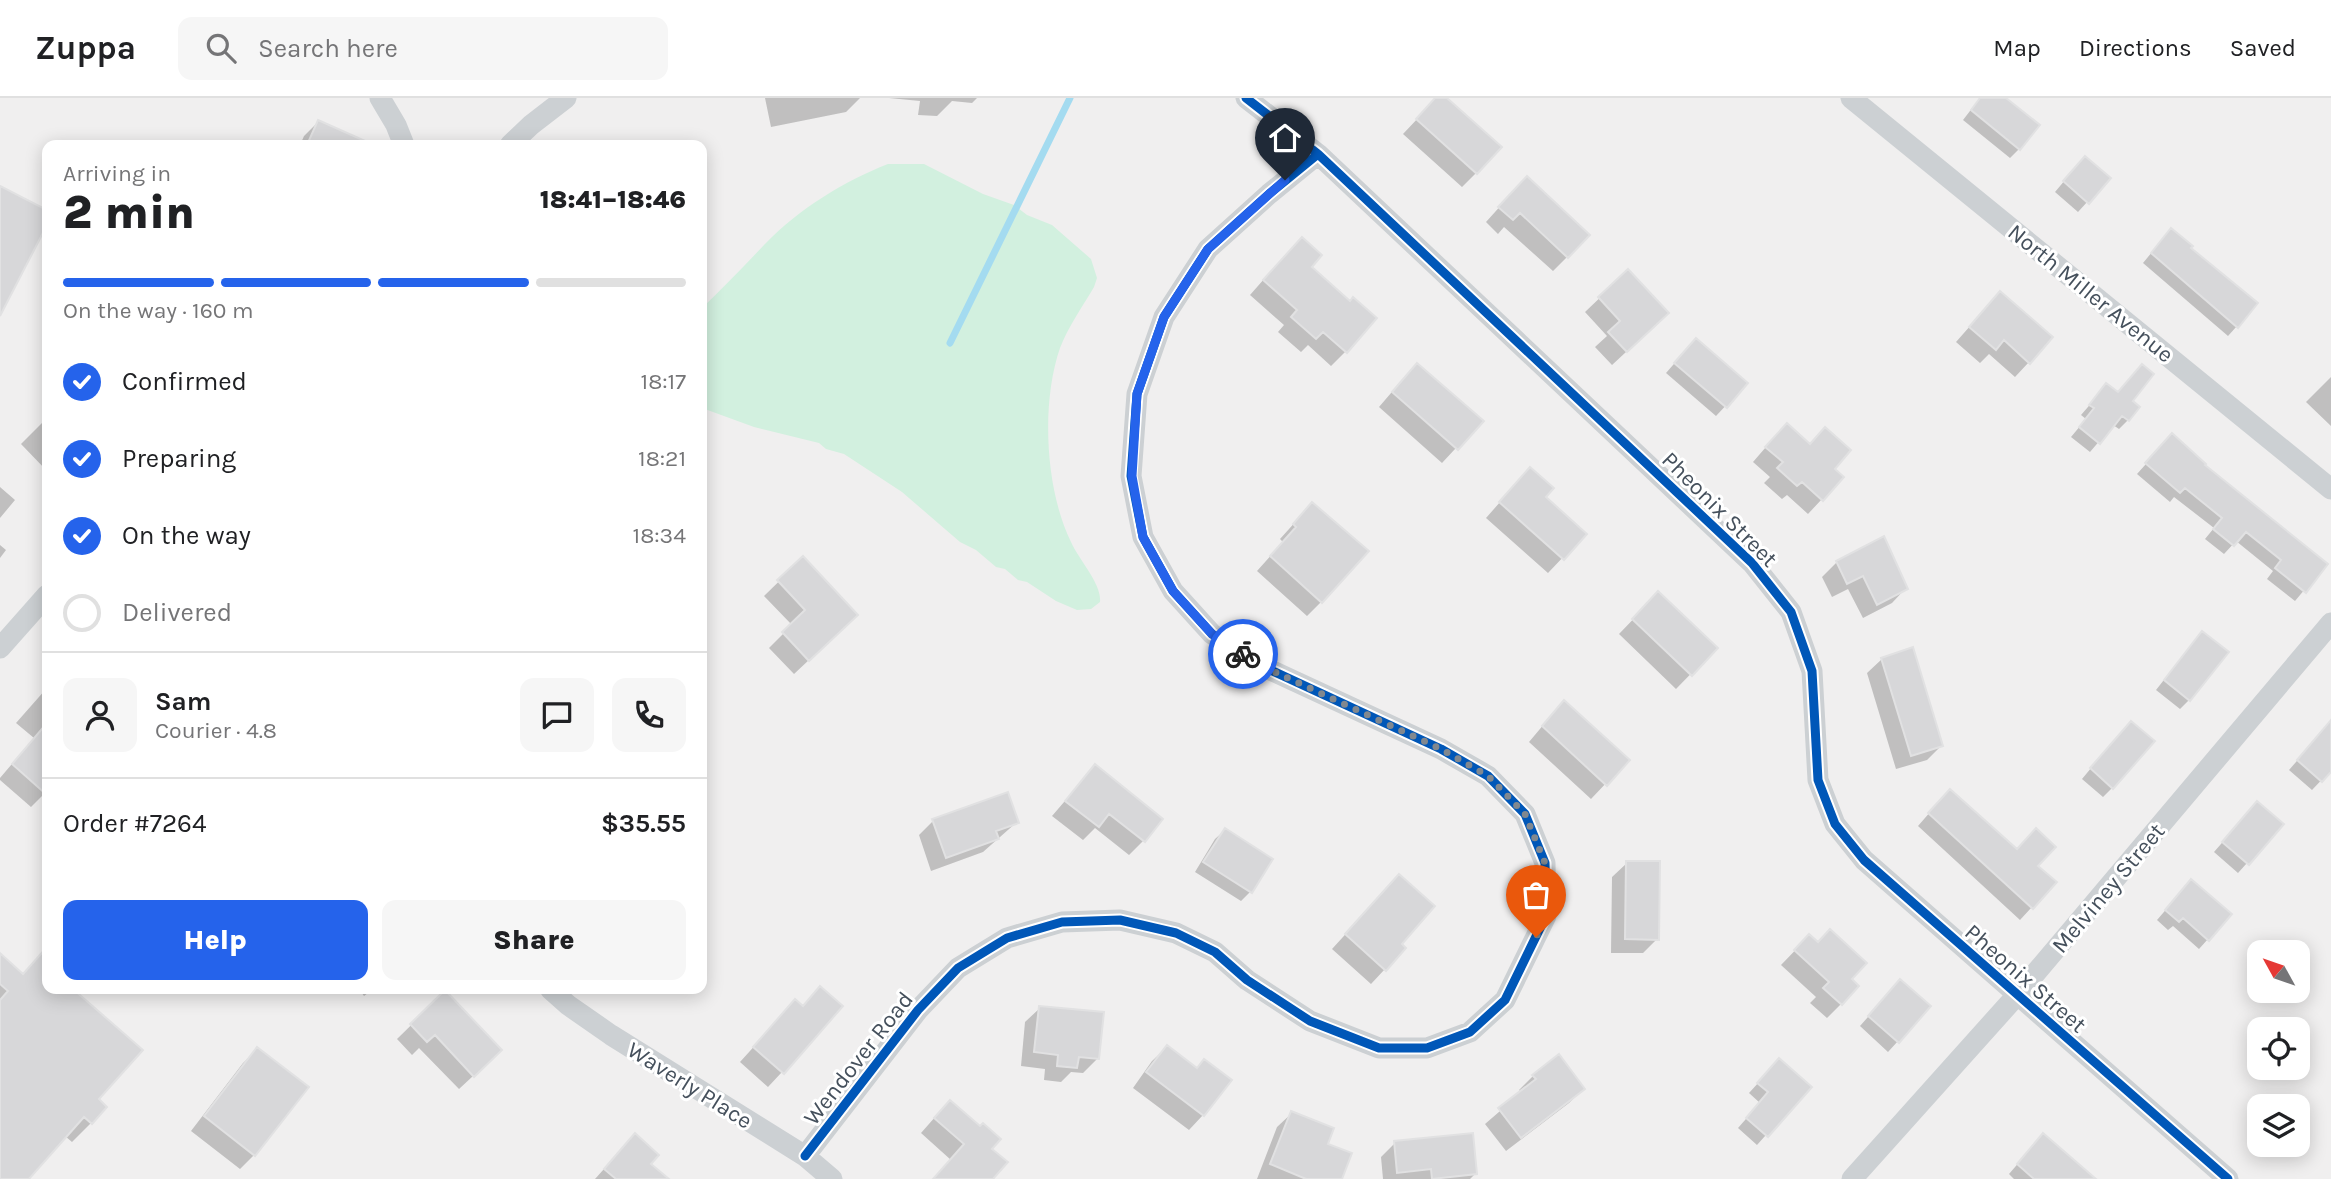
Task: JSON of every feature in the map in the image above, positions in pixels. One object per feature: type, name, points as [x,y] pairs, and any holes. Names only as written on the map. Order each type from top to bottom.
[{"type":"street","points":[[380,98],[402,140]]},
{"type":"street","points":[[515,140],[566,98]]},
{"type":"street","name":"Pheonix Street","points":[[1246,98],[1318,154],[1752,563],[1791,612],[1812,671],[1818,780],[1835,824],[1864,860],[2228,1179]]},
{"type":"street","name":"North Miller Avenue","points":[[1851,98],[2331,489]]},
{"type":"street","name":"Wendover Road","points":[[805,1156],[918,1010],[958,968],[1007,938],[1062,922],[1120,920],[1176,933],[1215,952],[1247,980],[1310,1021],[1379,1048],[1427,1048],[1470,1032],[1505,1000],[1546,916],[1545,863],[1525,814],[1488,776],[1441,749],[1262,666],[1212,634],[1173,591],[1143,537],[1132,476],[1137,394],[1164,317],[1208,249],[1318,154]]},
{"type":"street","points":[[0,648],[42,601]]},
{"type":"street","name":"Melviney Street","points":[[1852,1179],[2017,995],[2331,623]]},
{"type":"street","name":"Waverly Place","points":[[556,994],[611,1035],[805,1156],[832,1179]]},
{"type":"green space","points":[[888,164],[924,164],[1052,225],[1091,259],[1097,278],[1060,348],[1050,394],[1048,420],[1051,472],[1062,521],[1100,595],[1100,602],[1091,609],[1077,610],[1056,601],[1027,582],[1018,580],[1005,569],[996,567],[976,550],[960,542],[902,492],[844,454],[826,449],[819,443],[754,427],[707,410],[707,303],[793,219],[855,179]]},
{"type":"building","points":[[1435,98],[1447,98],[1502,147],[1477,174],[1416,119]]},
{"type":"building","points":[[1980,98],[2006,98],[2040,125],[2020,150],[1971,110]]},
{"type":"building","points":[[318,120],[363,140],[309,140]]},
{"type":"building","points":[[2085,156],[2111,178],[2089,204],[2063,181]]},
{"type":"building","points":[[1527,176],[1590,235],[1568,258],[1520,213],[1513,220],[1498,207]]},
{"type":"building","points":[[0,186],[42,207],[42,235],[0,316]]},
{"type":"building","points":[[2171,228],[2258,303],[2238,328],[2151,253]]},
{"type":"building","points":[[1302,237],[1322,255],[1312,267],[1350,301],[1353,297],[1377,318],[1347,353],[1323,332],[1316,339],[1291,317],[1297,310],[1263,280]]},
{"type":"building","points":[[1628,269],[1669,313],[1627,352],[1608,332],[1620,321],[1598,297]]},
{"type":"building","points":[[2000,291],[2053,337],[2030,364],[2004,340],[1996,350],[1969,327]]},
{"type":"building","points":[[1696,338],[1748,383],[1727,408],[1674,363]]},
{"type":"building","points":[[1417,363],[1484,421],[1458,450],[1392,392]]},
{"type":"building","points":[[2142,364],[2154,374],[2133,401],[2140,407],[2129,421],[2122,416],[2100,444],[2079,427],[2094,408],[2089,405],[2106,383],[2118,392]]},
{"type":"building","points":[[1787,423],[1810,444],[1825,427],[1851,450],[1835,469],[1844,477],[1823,501],[1802,482],[1797,486],[1777,468],[1783,462],[1765,447]]},
{"type":"building","points":[[2172,433],[2205,465],[2328,564],[2306,593],[2275,568],[2281,560],[2246,532],[2234,546],[2213,529],[2222,518],[2185,488],[2180,493],[2145,463]]},
{"type":"building","points":[[1530,467],[1554,488],[1546,497],[1587,534],[1564,560],[1499,502]]},
{"type":"building","points":[[1312,502],[1369,551],[1322,603],[1270,556],[1296,527],[1293,524]]},
{"type":"building","points":[[1884,536],[1908,589],[1877,605],[1863,576],[1847,584],[1836,561]]},
{"type":"building","points":[[803,556],[858,615],[809,661],[782,632],[805,610],[777,580]]},
{"type":"building","points":[[1658,591],[1718,648],[1692,676],[1632,619]]},
{"type":"building","points":[[2202,631],[2229,652],[2190,701],[2164,680]]},
{"type":"building","points":[[1913,647],[1943,746],[1911,756],[1881,658]]},
{"type":"building","points":[[1564,700],[1630,760],[1607,786],[1542,726]]},
{"type":"building","points":[[2331,720],[2331,772],[2322,782],[2297,760]]},
{"type":"building","points":[[2131,721],[2155,741],[2113,789],[2090,768]]},
{"type":"building","points":[[42,729],[42,791],[12,764]]},
{"type":"building","points":[[1095,764],[1163,819],[1145,842],[1109,814],[1099,827],[1065,801]]},
{"type":"building","points":[[1950,789],[2017,849],[2036,828],[2056,847],[2038,866],[2057,882],[2033,909],[1928,813]]},
{"type":"building","points":[[1008,792],[1019,823],[996,831],[999,839],[946,858],[932,819]]},
{"type":"building","points":[[2257,801],[2284,824],[2249,865],[2222,842]]},
{"type":"building","points":[[1225,828],[1273,859],[1252,893],[1203,862]]},
{"type":"building","points":[[1626,861],[1660,861],[1659,940],[1625,939]]},
{"type":"building","points":[[1399,874],[1435,906],[1402,944],[1406,948],[1386,971],[1345,934]]},
{"type":"building","points":[[2191,879],[2232,914],[2209,941],[2183,918],[2179,922],[2165,910]]},
{"type":"building","points":[[1830,929],[1867,963],[1852,979],[1859,986],[1842,1005],[1823,988],[1829,982],[1794,950],[1809,934],[1818,942]]},
{"type":"building","points":[[0,953],[23,974],[42,953],[42,994],[79,994],[143,1050],[99,1099],[107,1107],[92,1124],[84,1117],[29,1179],[0,1179],[0,1000],[8,991],[0,984]]},
{"type":"building","points":[[1900,979],[1931,1006],[1899,1043],[1868,1016]]},
{"type":"building","points":[[820,986],[843,1006],[784,1074],[753,1047],[795,999],[803,1006]]},
{"type":"building","points":[[441,994],[449,994],[502,1050],[474,1077],[435,1035],[427,1042],[410,1024]]},
{"type":"building","points":[[1039,1006],[1104,1012],[1099,1059],[1079,1057],[1077,1068],[1057,1066],[1058,1055],[1034,1052]]},
{"type":"building","points":[[1167,1045],[1197,1068],[1204,1059],[1232,1080],[1204,1116],[1146,1072]]},
{"type":"building","points":[[257,1047],[309,1087],[255,1156],[204,1116]]},
{"type":"building","points":[[1559,1054],[1585,1089],[1521,1138],[1498,1108],[1536,1079],[1532,1075]]},
{"type":"building","points":[[1779,1058],[1812,1087],[1768,1137],[1746,1118],[1768,1092],[1757,1083]]},
{"type":"building","points":[[950,1100],[980,1126],[983,1123],[1001,1139],[992,1149],[1008,1162],[993,1179],[933,1179],[964,1144],[934,1118]]},
{"type":"building","points":[[1291,1111],[1334,1128],[1328,1144],[1352,1153],[1342,1179],[1306,1179],[1270,1164]]},
{"type":"building","points":[[635,1133],[659,1155],[651,1164],[669,1179],[616,1179],[604,1169]]},
{"type":"building","points":[[1473,1133],[1477,1174],[1432,1179],[1431,1169],[1397,1173],[1394,1141]]},
{"type":"building","points":[[2043,1133],[2096,1179],[2034,1179],[2017,1164]]},
{"type":"waterway","points":[[950,343],[1070,98]]},
{"type":"cycle path","points":[[1246,98],[1318,154],[1752,563],[1791,612],[1812,671],[1818,780],[1835,824],[1864,860],[2228,1179]]},
{"type":"cycle path","points":[[805,1156],[918,1010],[958,968],[1007,938],[1062,922],[1120,920],[1176,933],[1215,952],[1247,980],[1310,1021],[1379,1048],[1427,1048],[1470,1032],[1505,1000],[1546,916],[1545,863],[1525,814],[1488,776],[1441,749],[1262,666],[1212,634],[1173,591],[1143,537],[1131,476],[1137,394],[1164,317],[1208,249],[1318,154]]},
{"type":"way so far","points":[[1243,654],[1262,666],[1441,749],[1488,776],[1525,814],[1545,863],[1546,916],[1536,937]]},
{"type":"route","points":[[1243,654],[1212,634],[1173,591],[1143,537],[1132,476],[1137,394],[1164,317],[1208,249],[1285,180]]}]
